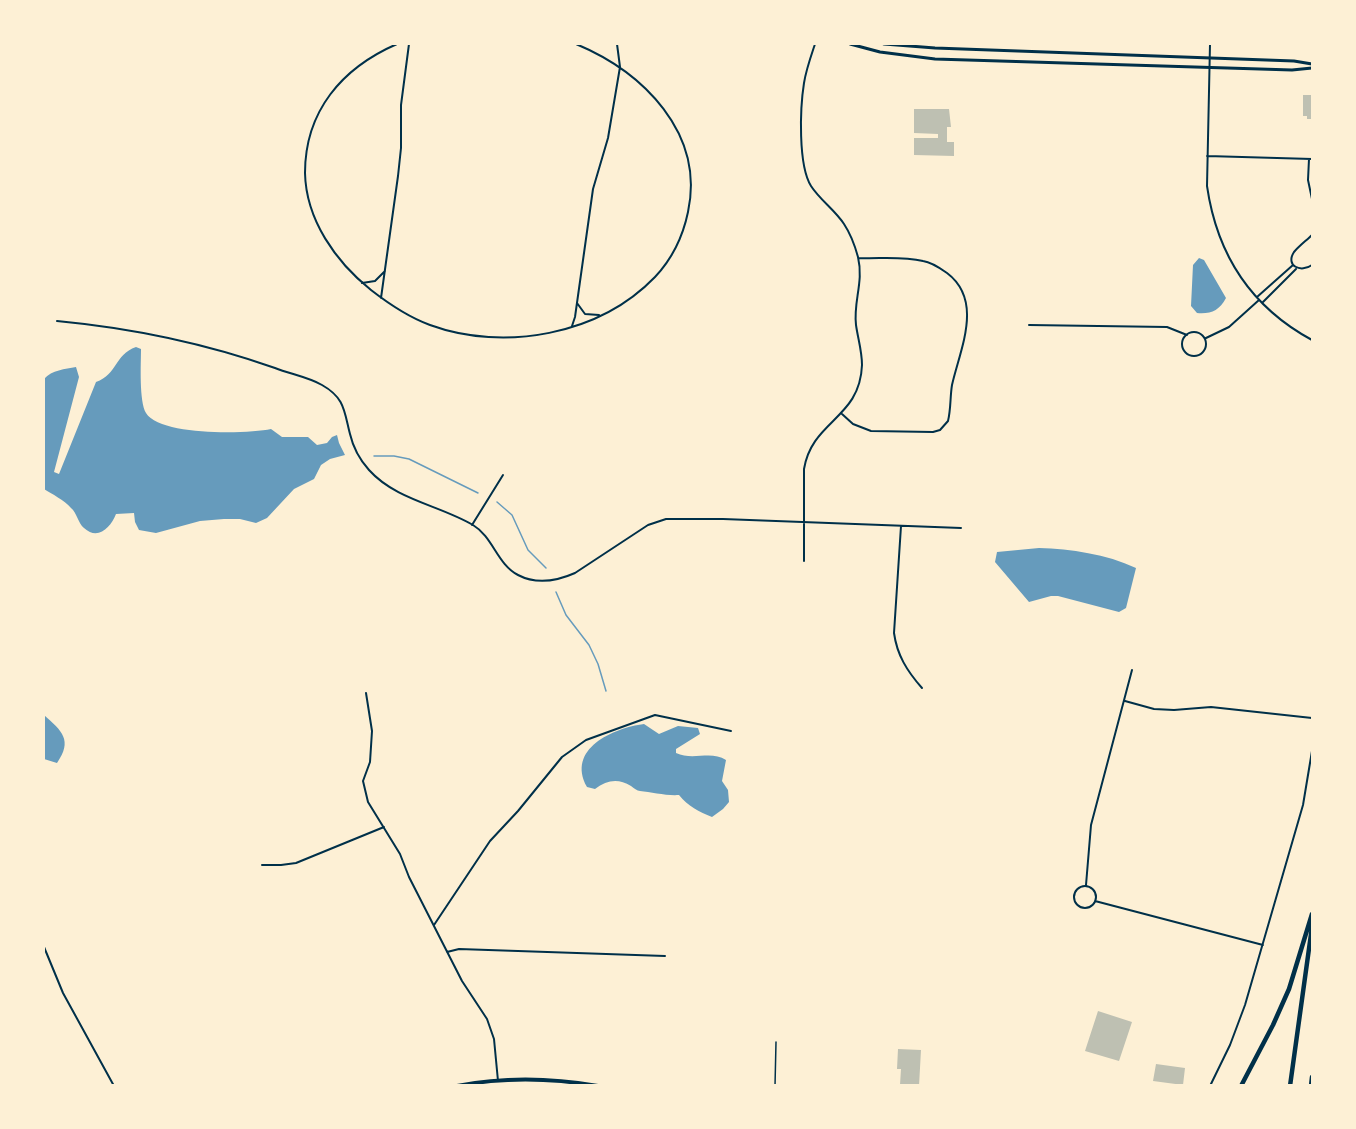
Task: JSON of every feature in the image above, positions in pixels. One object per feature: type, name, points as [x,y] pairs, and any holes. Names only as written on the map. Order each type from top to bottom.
[{"type":"highway","points":[[1241,1086],[1273,1025],[1288,989],[1312,914]]},
{"type":"highway","points":[[1290,1086],[1312,927]]},
{"type":"highway","points":[[1311,1086],[1312,1077]]},
{"type":"main road","points":[[457,1086],[531,1079],[563,1080],[598,1086]]},
{"type":"street","points":[[397,44],[357,66],[338,84],[325,101],[314,122],[305,158],[305,177],[313,216],[325,239],[342,262],[362,283],[405,313],[429,324],[478,336],[528,337],[571,327],[600,315],[638,292],[656,276],[679,242],[691,201],[691,177],[687,151],[668,113],[620,67],[608,58],[576,44]]},
{"type":"street","points":[[381,298],[400,160],[401,105],[409,44]]},
{"type":"street","points":[[571,327],[577,303],[594,189],[608,138],[620,67],[617,44]]},
{"type":"street","points":[[804,561],[806,456],[819,434],[842,414],[857,394],[862,360],[856,324],[856,306],[861,286],[858,258],[844,224],[810,184],[802,159],[804,82],[815,44]]},
{"type":"street","points":[[850,44],[880,52],[935,59],[1292,70],[1312,66]]},
{"type":"street","points":[[884,44],[935,48],[1294,61],[1312,66]]},
{"type":"street","points":[[1210,44],[1206,156],[1207,186],[1216,228],[1233,267],[1259,300],[1277,318],[1312,340]]},
{"type":"street","points":[[1206,156],[1311,159],[1308,180],[1312,211]]},
{"type":"street","points":[[1259,300],[1293,265],[1294,252],[1312,235]]},
{"type":"street","points":[[842,414],[854,424],[871,431],[933,432],[940,430],[948,421],[952,384],[967,325],[965,298],[952,276],[943,270],[924,261],[858,258]]},
{"type":"street","points":[[1293,265],[1306,269],[1312,265]]},
{"type":"street","points":[[1205,339],[1229,327],[1297,268]]},
{"type":"street","points":[[362,283],[375,281],[385,271]]},
{"type":"street","points":[[577,303],[585,314],[600,315]]},
{"type":"street","points":[[57,321],[106,325],[197,344],[230,352],[319,383],[336,395],[341,402],[357,452],[369,470],[404,495],[472,525],[483,533],[517,575],[531,580],[562,579],[575,573],[648,525],[666,519],[804,521],[961,528]]},
{"type":"street","points":[[1029,325],[1167,327],[1187,335]]},
{"type":"street","points":[[1195,332],[1205,339],[1205,350],[1200,355],[1192,356],[1186,353],[1182,346],[1187,335],[1195,332]]},
{"type":"street","points":[[472,525],[503,475]]},
{"type":"street","points":[[901,525],[894,633],[896,648],[903,664],[922,688]]},
{"type":"street","points":[[1086,885],[1091,825],[1132,670]]},
{"type":"street","points":[[366,693],[372,731],[372,748],[363,781],[368,802],[400,854],[409,877],[462,981],[492,1030],[498,1081]]},
{"type":"street","points":[[1124,701],[1154,709],[1211,707],[1312,718]]},
{"type":"street","points":[[434,925],[490,841],[562,757],[586,740],[655,715],[731,731]]},
{"type":"street","points":[[1210,1086],[1230,1045],[1245,1005],[1303,805],[1312,751]]},
{"type":"street","points":[[262,865],[281,866],[296,863],[384,827]]},
{"type":"street","points":[[1086,885],[1074,892],[1076,904],[1087,908],[1095,901]]},
{"type":"street","points":[[1086,885],[1094,891],[1095,901]]},
{"type":"street","points":[[1095,901],[1263,945]]},
{"type":"street","points":[[44,947],[63,993],[114,1086]]},
{"type":"street","points":[[447,952],[509,950],[665,956]]},
{"type":"lane","points":[[775,1086],[776,1042]]},
{"type":"water","points":[[1199,258],[1204,260],[1226,298],[1217,309],[1206,313],[1197,313],[1191,306],[1193,265]]},
{"type":"water","points":[[136,347],[141,349],[142,400],[146,413],[154,420],[168,426],[205,431],[243,432],[271,429],[282,437],[308,437],[317,445],[327,443],[337,435],[345,455],[330,459],[321,465],[314,479],[294,489],[267,518],[256,523],[240,519],[200,521],[156,533],[139,530],[134,513],[116,514],[111,524],[103,531],[89,532],[82,526],[68,505],[44,489],[44,379],[63,369],[76,367],[79,377],[54,472],[59,474],[96,382],[103,379],[129,350]]},
{"type":"water","points":[[1039,548],[1088,553],[1136,568],[1126,608],[1119,612],[1058,596],[1029,602],[995,562],[997,552]]},
{"type":"water","points":[[44,715],[60,731],[65,742],[62,755],[57,763],[44,759]]},
{"type":"water","points":[[644,724],[659,734],[678,726],[698,728],[700,734],[676,749],[676,753],[689,756],[714,756],[726,760],[722,781],[728,790],[729,802],[723,809],[712,817],[694,808],[679,795],[639,791],[626,783],[617,781],[608,782],[595,789],[587,787],[582,774],[583,762],[588,751],[596,743],[619,730]]},
{"type":"building","points":[[1303,95],[1312,95],[1312,119],[1303,116]]},
{"type":"building","points":[[914,109],[949,109],[951,127],[947,127],[947,142],[954,142],[954,156],[914,155],[914,138],[938,138],[938,134],[914,133]]},
{"type":"building","points":[[1098,1011],[1132,1022],[1119,1061],[1085,1051]]},
{"type":"building","points":[[898,1049],[921,1050],[919,1086],[900,1085],[901,1069],[897,1069]]},
{"type":"building","points":[[1156,1064],[1185,1068],[1183,1085],[1153,1081]]},
{"type":"waterway","points":[[374,456],[409,459],[478,493]]},
{"type":"waterway","points":[[497,502],[512,515],[528,550],[546,568]]},
{"type":"waterway","points":[[556,592],[566,615],[589,645],[598,664],[606,691]]}]
